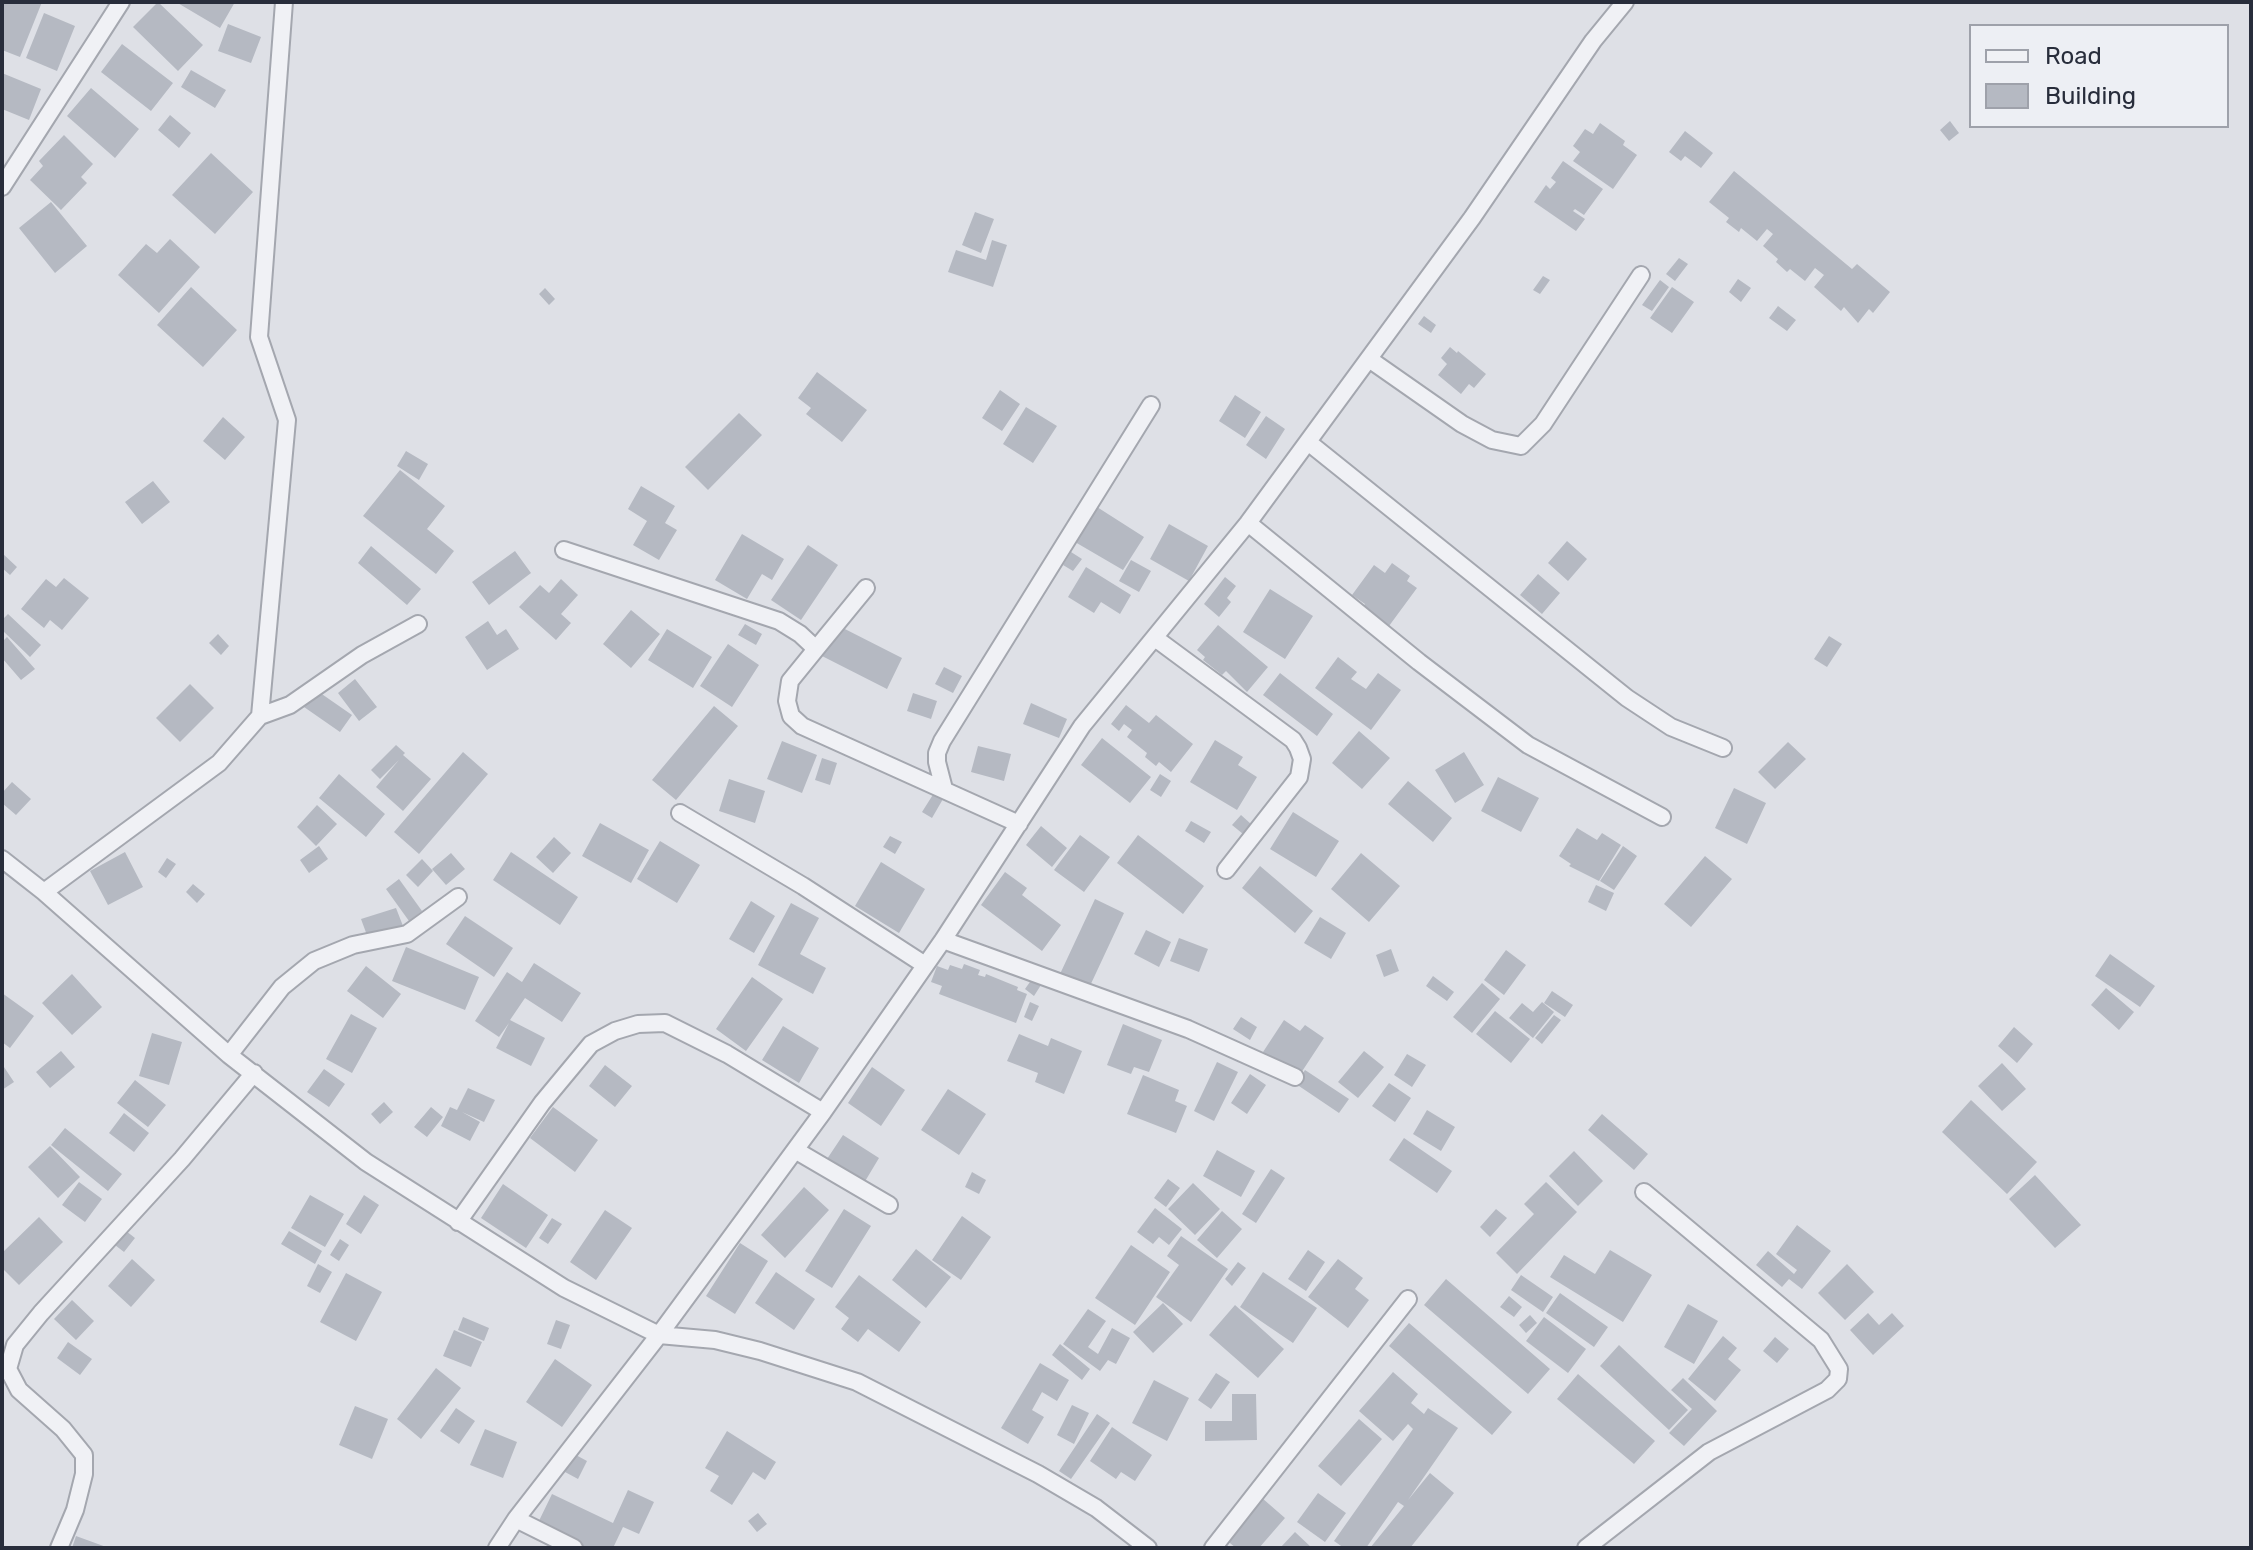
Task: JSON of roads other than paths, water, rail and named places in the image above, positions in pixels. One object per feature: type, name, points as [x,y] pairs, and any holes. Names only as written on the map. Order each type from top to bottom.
[{"type":"street","points":[[2,187],[121,2]]},
{"type":"street","points":[[260,716],[287,420],[259,337],[284,2]]},
{"type":"street","points":[[497,1548],[823,1112],[943,940],[1082,726],[1248,523],[1472,218],[1593,41],[1625,2]]},
{"type":"street","points":[[1369,359],[1462,424],[1492,440],[1521,446],[1543,424],[1641,275]]},
{"type":"street","points":[[944,789],[937,762],[942,741],[1151,405]]},
{"type":"street","points":[[1308,442],[1627,698],[1671,727],[1723,748]]},
{"type":"street","points":[[1248,523],[1419,662],[1528,745],[1662,817]]},
{"type":"street","points":[[564,550],[779,621],[816,649]]},
{"type":"street","points":[[866,588],[790,681],[787,701],[791,716],[816,734],[1019,824]]},
{"type":"street","points":[[44,892],[219,763],[260,716],[290,705],[362,655],[418,624]]},
{"type":"street","points":[[1155,638],[1293,740],[1302,759],[1299,777],[1226,870]]},
{"type":"street","points":[[680,813],[803,886],[925,965]]},
{"type":"street","points":[[2,859],[44,892],[229,1055],[366,1162],[564,1288],[659,1335],[715,1340],[857,1382],[1038,1474],[1096,1508],[1148,1548]]},
{"type":"street","points":[[229,1055],[282,987],[314,961],[353,945],[407,934],[458,897]]},
{"type":"street","points":[[943,940],[1188,1029],[1295,1077]]},
{"type":"street","points":[[458,1222],[542,1103],[591,1044],[615,1031],[638,1024],[665,1023],[727,1054],[823,1112]]},
{"type":"street","points":[[59,1548],[75,1510],[84,1474],[84,1455],[63,1429],[19,1390],[8,1369],[15,1345],[182,1159],[254,1073]]},
{"type":"street","points":[[795,1150],[889,1205]]},
{"type":"street","points":[[1586,1548],[1709,1452],[1827,1390],[1838,1379],[1839,1369],[1821,1340],[1644,1192]]},
{"type":"street","points":[[1213,1548],[1408,1299]]},
{"type":"street","points":[[516,1519],[574,1548]]}]
